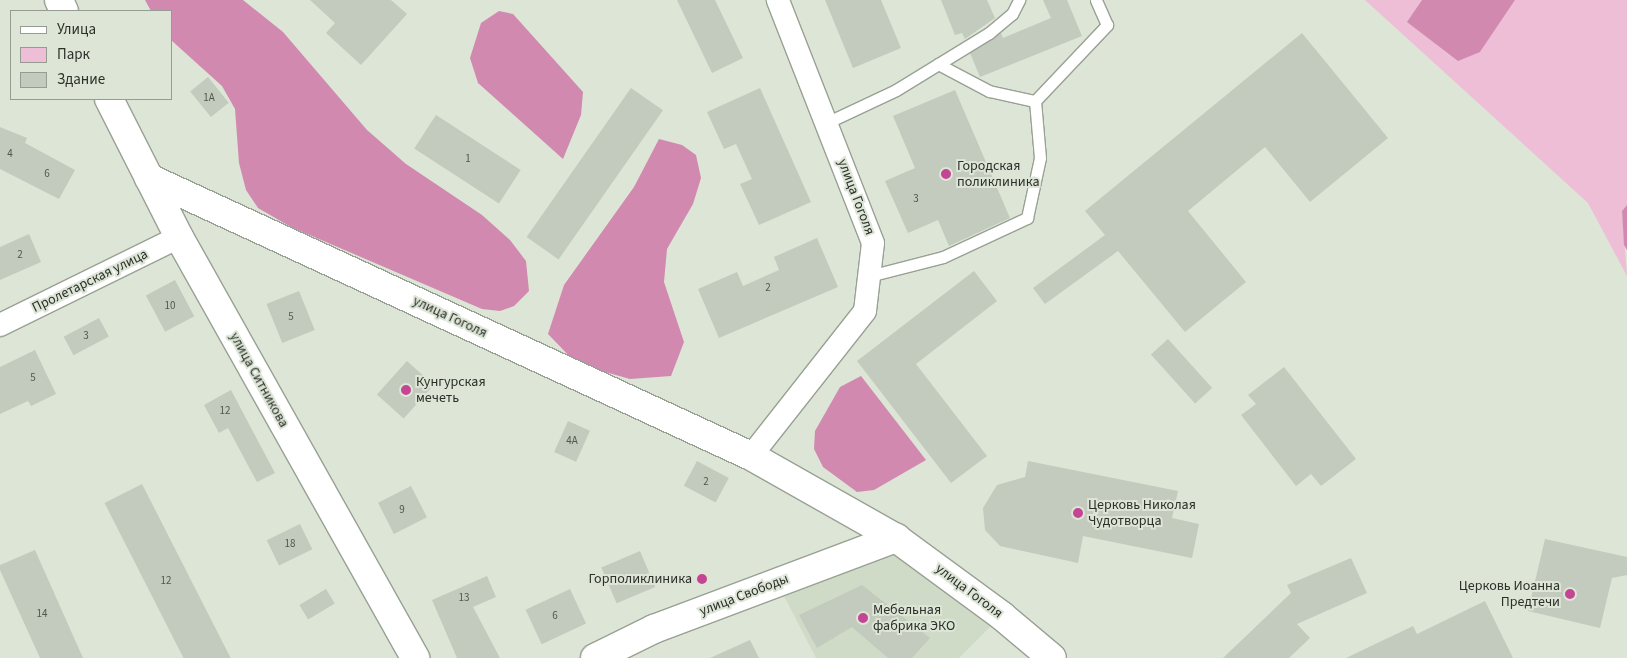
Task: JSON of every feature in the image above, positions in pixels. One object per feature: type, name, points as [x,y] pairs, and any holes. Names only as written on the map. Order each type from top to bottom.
[{"type":"street","name":"улица Гоголя","points":[[751,456],[865,311],[873,243],[778,0]]},
{"type":"street","name":"улица Ситникова","points":[[110,100],[180,238],[416,658]]},
{"type":"street","name":"улица Гоголя","points":[[149,178],[751,456],[896,538],[1002,616],[1052,658]]},
{"type":"street","name":"Пролетарская улица","points":[[0,325],[180,238]]},
{"type":"street","name":"улица Свободы","points":[[595,658],[654,629],[896,538]]},
{"type":"lane","points":[[826,123],[896,90],[989,32],[1012,14],[1019,0]]},
{"type":"lane","points":[[869,276],[943,257],[1027,218],[1040,158],[1035,102],[1107,25],[1096,0]]},
{"type":"lane","points":[[938,64],[989,91],[1035,102]]},
{"type":"shaded area","points":[[145,0],[243,0],[283,32],[367,130],[406,164],[482,215],[510,240],[526,261],[529,291],[514,306],[500,311],[482,309],[291,227],[258,208],[246,190],[239,163],[235,109],[222,86],[172,41],[172,10],[150,10]]},
{"type":"shaded area","points":[[1422,0],[1515,0],[1480,52],[1458,61],[1407,22]]},
{"type":"shaded area","points":[[499,11],[513,14],[583,92],[581,115],[563,159],[478,83],[470,58],[481,23]]},
{"type":"shaded area","points":[[659,139],[682,145],[696,155],[701,178],[693,204],[667,249],[664,282],[684,342],[671,376],[630,379],[577,364],[548,334],[564,285],[634,187]]},
{"type":"shaded area","points":[[1627,205],[1627,250],[1624,245],[1622,211]]},
{"type":"shaded area","points":[[861,376],[926,460],[874,490],[857,492],[823,467],[814,449],[815,431],[840,387]]},
{"type":"shaded area","points":[[893,548],[991,626],[959,658],[816,658],[782,592]]},
{"type":"green space","points":[[1365,0],[1422,0],[1408,22],[1480,52],[1515,0],[1627,0],[1627,205],[1622,211],[1627,276],[1588,203]]},
{"type":"building","points":[[310,0],[391,0],[407,14],[361,65],[326,33],[335,23]]},
{"type":"building","points":[[677,0],[715,0],[743,58],[712,73]]},
{"type":"building","points":[[825,0],[881,0],[901,48],[853,68]]},
{"type":"building","points":[[941,0],[987,0],[995,18],[965,39],[962,33],[955,35]]},
{"type":"building","points":[[1043,0],[1067,0],[1082,36],[980,77],[970,53],[1001,33],[1003,38],[1051,18]]},
{"type":"building","points":[[1302,33],[1388,138],[1310,202],[1265,147],[1188,211],[1246,282],[1185,332],[1118,251],[1045,304],[1033,288],[1105,235],[1085,211]]},
{"type":"building","points":[[208,77],[229,103],[211,117],[190,91]]},
{"type":"building","points":[[631,88],[663,110],[559,259],[527,237]]},
{"type":"building","points":[[760,88],[811,202],[759,225],[740,184],[752,179],[736,144],[724,149],[707,112]]},
{"type":"building","name":"Городская поликлиника","points":[[955,90],[1010,218],[949,246],[938,220],[908,233],[885,181],[915,168],[893,116]]},
{"type":"building","points":[[436,115],[521,170],[499,204],[414,149]]},
{"type":"building","points":[[0,127],[27,138],[25,143],[75,170],[59,199],[0,169]]},
{"type":"building","points":[[29,234],[41,262],[0,280],[0,247]]},
{"type":"building","points":[[817,238],[838,287],[719,338],[698,289],[737,272],[743,286],[779,270],[774,257]]},
{"type":"building","points":[[974,271],[997,301],[916,364],[987,456],[951,483],[857,361]]},
{"type":"building","points":[[175,280],[194,316],[165,332],[146,295]]},
{"type":"building","points":[[299,291],[315,330],[282,343],[267,304]]},
{"type":"building","points":[[99,318],[109,337],[74,355],[64,337]]},
{"type":"building","points":[[1168,339],[1212,388],[1195,403],[1151,354]]},
{"type":"building","points":[[35,350],[56,394],[31,406],[28,401],[0,414],[0,367]]},
{"type":"building","name":"Кунгурская мечеть","points":[[407,361],[434,385],[404,419],[377,394]]},
{"type":"building","points":[[1284,367],[1356,459],[1321,486],[1311,474],[1296,486],[1241,415],[1256,404],[1248,395]]},
{"type":"building","points":[[231,390],[275,473],[257,482],[228,428],[219,433],[204,405]]},
{"type":"building","points":[[568,421],[590,431],[576,462],[554,452]]},
{"type":"building","points":[[697,461],[729,478],[716,503],[684,486]]},
{"type":"building","name":"Церковь Николая Чудотворца","points":[[1028,461],[1178,491],[1172,518],[1199,524],[1192,558],[1083,536],[1078,563],[1000,546],[985,530],[983,508],[997,485],[1025,477]]},
{"type":"building","points":[[142,484],[231,658],[184,658],[105,503]]},
{"type":"building","points":[[411,486],[427,517],[394,534],[378,503]]},
{"type":"building","points":[[300,524],[312,549],[279,565],[267,540]]},
{"type":"building","name":"Церковь Иоанна Предтечи","points":[[1545,539],[1627,557],[1627,575],[1612,578],[1600,628],[1528,611]]},
{"type":"building","points":[[35,550],[83,658],[40,658],[0,570],[0,565]]},
{"type":"building","points":[[640,551],[655,587],[617,603],[601,567]]},
{"type":"building","points":[[1351,558],[1367,593],[1297,624],[1310,638],[1289,658],[1223,658],[1291,593],[1287,585]]},
{"type":"building","points":[[487,576],[496,597],[473,607],[500,658],[457,658],[432,600]]},
{"type":"building","points":[[862,585],[930,638],[912,658],[888,658],[852,627],[817,648],[799,615]]},
{"type":"building","points":[[326,589],[335,604],[308,620],[299,605]]},
{"type":"building","points":[[570,589],[586,623],[542,644],[526,610]]},
{"type":"building","points":[[1485,601],[1513,658],[1346,658],[1413,626],[1417,634]]},
{"type":"building","points":[[750,640],[759,658],[710,658]]},
{"type":"place","name":"Городская поликлиника","points":[[946,174]]},
{"type":"place","name":"Кунгурская мечеть","points":[[406,390]]},
{"type":"place","name":"Церковь Николая Чудотворца","points":[[1078,513]]},
{"type":"place","name":"Горполиклиника","points":[[702,579]]},
{"type":"place","name":"Церковь Иоанна Предтечи","points":[[1570,594]]},
{"type":"place","name":"Мебельная фабрика ЭКО","points":[[863,618]]}]
